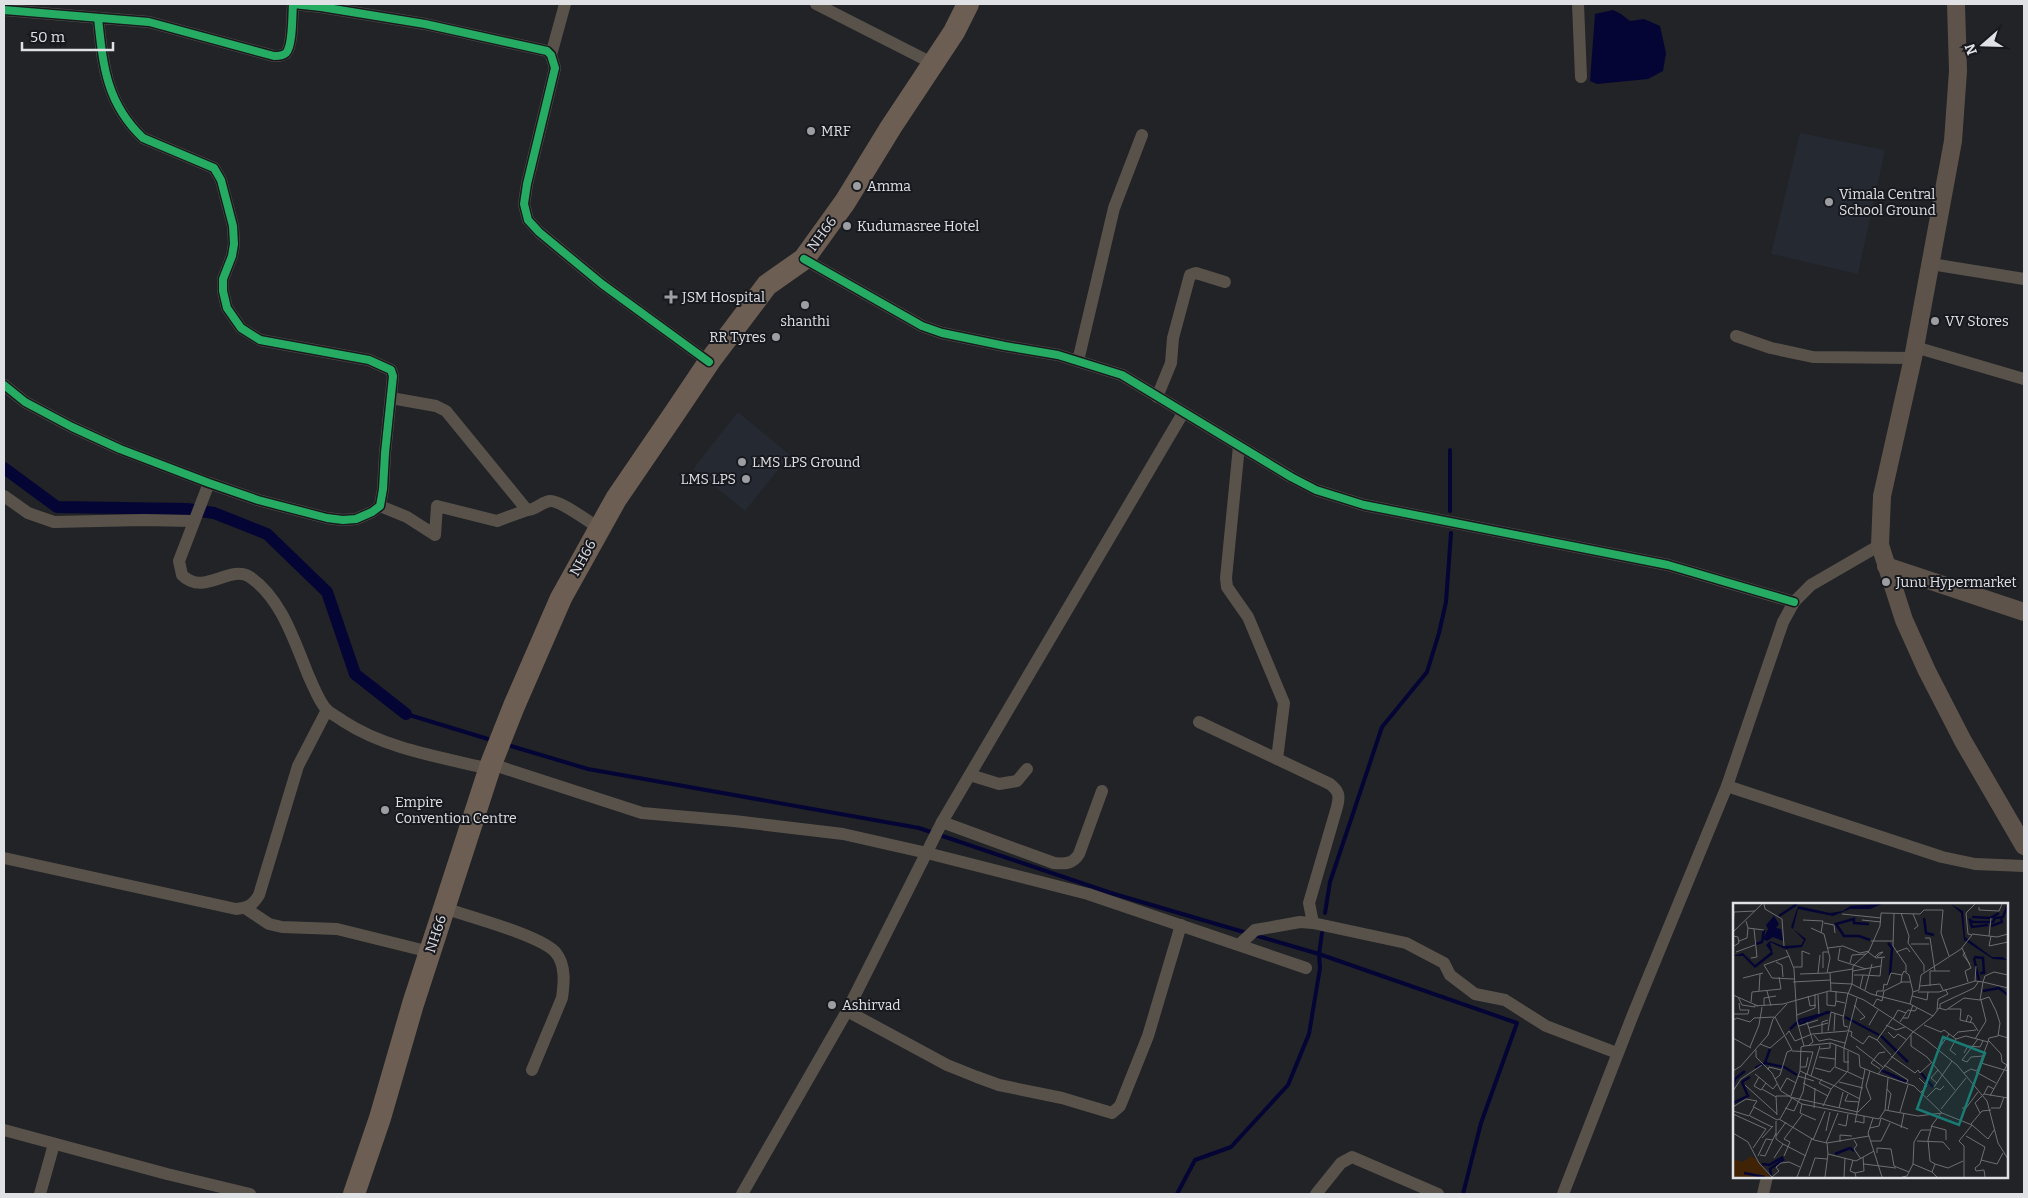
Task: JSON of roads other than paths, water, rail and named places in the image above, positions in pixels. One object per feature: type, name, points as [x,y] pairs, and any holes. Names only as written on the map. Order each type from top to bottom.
[{"type":"highway","name":"NH66","points":[[354,1194],[380,1118],[430,952],[490,766],[561,598],[616,498],[709,362],[767,285],[804,259],[845,202],[891,127],[934,64],[954,32],[968,4]]},
{"type":"street","points":[[4,10],[149,22],[274,56],[282,55],[288,51],[293,4],[425,24],[536,48],[548,51],[551,55]]},
{"type":"street","points":[[565,4],[551,55],[554,68],[552,84],[525,197],[524,204],[528,220],[539,232],[602,284],[709,362]]},
{"type":"street","points":[[816,4],[934,64]]},
{"type":"street","points":[[1578,4],[1582,77]]},
{"type":"street","points":[[1956,4],[1958,70],[1953,141],[1914,352],[1882,496],[1880,545],[1904,620],[1927,671],[1964,741],[2024,846]]},
{"type":"street","points":[[4,386],[25,402],[72,427],[120,449],[258,500],[326,518],[343,520],[356,519],[380,506],[393,376],[391,370],[369,360],[260,340],[241,328],[227,308],[222,291],[223,279],[232,256],[234,244],[233,226],[221,180],[214,168],[143,138],[134,130],[113,95],[107,80],[98,18]]},
{"type":"street","points":[[1078,361],[1114,208],[1142,135]]},
{"type":"street","points":[[804,259],[922,326],[942,333],[1078,361],[1122,375],[1308,486],[1340,498],[1390,510],[1668,565],[1794,602]]},
{"type":"street","points":[[1930,264],[2024,279]]},
{"type":"street","points":[[1157,397],[1170,363],[1173,338],[1190,275],[1196,273],[1225,282]]},
{"type":"street","points":[[1736,336],[1771,348],[1813,357],[1914,352],[2024,379]]},
{"type":"street","points":[[391,398],[436,406],[446,411],[527,510]]},
{"type":"street","points":[[742,1194],[847,1011],[941,825],[1183,413]]},
{"type":"street","points":[[1239,446],[1226,578],[1232,594],[1248,617],[1284,703],[1276,759]]},
{"type":"street","points":[[209,483],[179,561],[182,575],[189,581],[198,583],[206,583],[231,575],[244,575],[250,578],[273,600],[282,615],[313,686],[327,710],[357,730],[384,741],[423,753],[490,766],[642,813],[734,821],[843,834],[928,850],[1088,894],[1181,926],[1241,943],[1306,968]]},
{"type":"street","points":[[4,496],[28,513],[54,522],[194,519]]},
{"type":"street","points":[[380,506],[407,517],[435,535],[438,506],[497,521],[532,510],[545,502],[555,501],[600,528]]},
{"type":"street","points":[[1563,1194],[1618,1053],[1727,786],[1783,622],[1794,602],[1811,585],[1880,545]]},
{"type":"street","points":[[1886,566],[2024,612]]},
{"type":"street","points":[[4,858],[236,909],[254,904],[259,895],[298,766],[327,710]]},
{"type":"street","points":[[1199,722],[1337,789],[1339,794],[1338,807],[1309,903],[1314,923]]},
{"type":"street","points":[[970,775],[999,784],[1017,781],[1027,769]]},
{"type":"street","points":[[1727,786],[1942,857],[1976,864],[2024,866]]},
{"type":"street","points":[[941,825],[1054,863],[1070,863],[1079,854],[1102,791]]},
{"type":"street","points":[[245,908],[270,924],[282,927],[337,929],[430,952]]},
{"type":"street","points":[[444,908],[540,941],[556,952],[562,962],[564,986],[562,998],[532,1070]]},
{"type":"street","points":[[1241,943],[1255,930],[1300,922],[1314,923],[1406,943],[1444,963],[1450,976],[1475,994],[1505,1000],[1546,1026],[1618,1053]]},
{"type":"street","points":[[847,1011],[946,1065],[977,1077],[999,1085],[1062,1098],[1112,1112],[1120,1106],[1148,1036],[1181,926]]},
{"type":"street","points":[[4,1130],[250,1194]]},
{"type":"street","points":[[40,1194],[54,1144]]},
{"type":"street","points":[[1316,1194],[1341,1163],[1352,1157],[1438,1194]]},
{"type":"street","points":[[1763,1194],[1767,1178]]},
{"type":"waterway","points":[[1450,450],[1450,511]]},
{"type":"waterway","points":[[4,468],[57,507],[187,509],[214,513],[267,534],[327,592],[355,674],[406,714]]},
{"type":"waterway","points":[[1325,913],[1330,882],[1382,727],[1427,672],[1446,602],[1451,533]]},
{"type":"waterway","points":[[406,714],[488,739]]},
{"type":"waterway","points":[[511,746],[588,769],[919,828],[1111,893],[1247,933]]},
{"type":"waterway","points":[[1322,933],[1319,954],[1517,1023],[1481,1123],[1463,1194]]},
{"type":"waterway","points":[[1177,1194],[1195,1160],[1231,1147],[1288,1085],[1309,1034],[1320,968],[1319,954],[1254,935]]},
{"type":"place","name":"MRF","points":[[811,131]]},
{"type":"place","name":"Amma","points":[[857,186]]},
{"type":"place","name":"Vimala Central School Ground","points":[[1829,202]]},
{"type":"place","name":"Kudumasree Hotel","points":[[847,226]]},
{"type":"place","name":"JSM Hospital","points":[[671,297]]},
{"type":"place","name":"shanthi","points":[[805,305]]},
{"type":"place","name":"VV Stores","points":[[1935,321]]},
{"type":"place","name":"RR Tyres","points":[[776,337]]},
{"type":"place","name":"LMS LPS Ground","points":[[742,462]]},
{"type":"place","name":"LMS LPS","points":[[746,479]]},
{"type":"place","name":"Junu Hypermarket","points":[[1886,582]]},
{"type":"place","name":"Empire Convention Centre","points":[[385,810]]},
{"type":"place","name":"Ashirvad","points":[[832,1005]]}]
